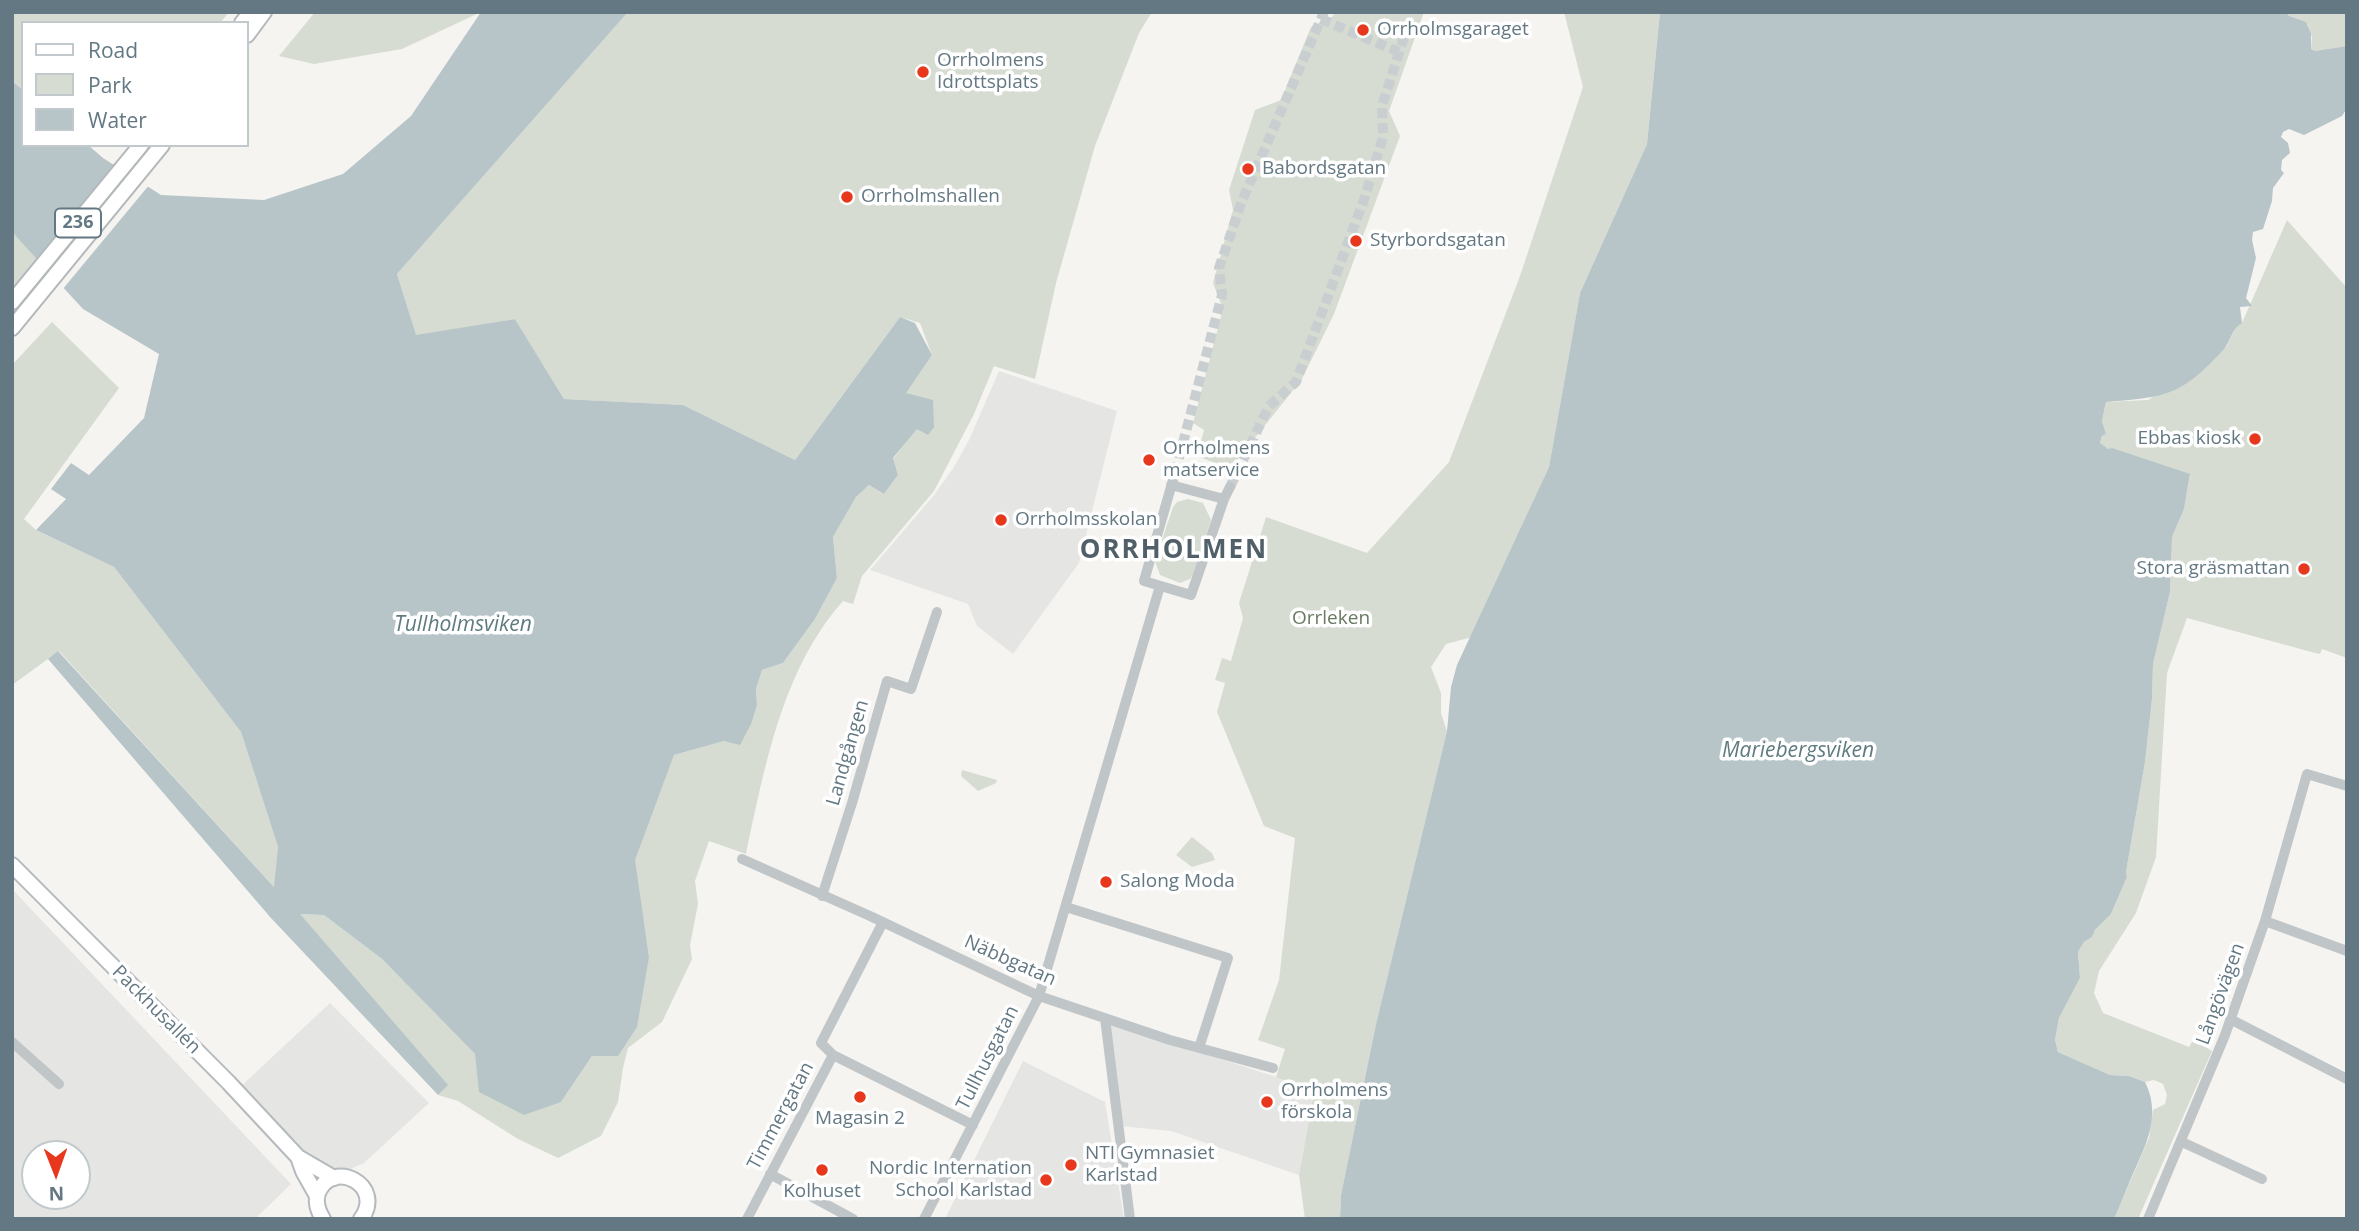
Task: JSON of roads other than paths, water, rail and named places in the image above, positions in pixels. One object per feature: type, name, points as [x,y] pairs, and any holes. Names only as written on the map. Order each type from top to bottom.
[{"type":"street","points":[[248,34],[264,12]]},
{"type":"street","name":"236","points":[[13,301],[140,147]]},
{"type":"street","name":"236","points":[[12,327],[161,147]]},
{"type":"street","points":[[1175,473],[1144,581],[1191,595],[1230,488]]},
{"type":"street","points":[[1171,485],[1224,499]]},
{"type":"street","name":"Tullhusgatan","points":[[924,1219],[1039,996],[1160,586]]},
{"type":"street","name":"Landgången","points":[[822,896],[887,681],[911,689],[937,612]]},
{"type":"street","name":"Långövägen","points":[[2148,1219],[2182,1142],[2266,921],[2308,774],[2347,786]]},
{"type":"street","name":"Näbbgatan","points":[[743,859],[1039,996],[1199,1048],[1273,1068]]},
{"type":"street","name":"Packhusallén","points":[[12,865],[220,1074],[298,1157],[334,1178],[346,1177],[358,1182],[366,1194],[367,1215]]},
{"type":"street","points":[[1066,907],[1228,958],[1199,1048]]},
{"type":"street","points":[[2266,921],[2347,951]]},
{"type":"street","name":"Timmergatan","points":[[747,1219],[833,1055],[821,1043],[883,922]]},
{"type":"street","points":[[1105,1018],[1130,1219]]},
{"type":"street","points":[[2230,1019],[2347,1079]]},
{"type":"street","points":[[12,1042],[58,1084]]},
{"type":"street","points":[[833,1055],[973,1125]]},
{"type":"street","points":[[2182,1142],[2262,1179]]},
{"type":"street","name":"Packhusallén","points":[[298,1157],[317,1211]]},
{"type":"street","points":[[770,1174],[853,1219]]},
{"type":"street","points":[[317,1211],[323,1185],[334,1178]]},
{"type":"water","name":"Tullholmsviken","points":[[481,12],[628,12],[397,274],[416,335],[515,319],[564,399],[683,405],[795,460],[900,317],[915,323],[932,355],[906,393],[933,400],[934,427],[928,435],[917,429],[893,458],[898,475],[884,494],[869,485],[856,497],[833,537],[837,578],[815,619],[783,663],[762,670],[756,689],[757,705],[740,745],[724,741],[674,755],[635,860],[649,957],[637,1027],[618,1056],[592,1056],[561,1102],[524,1115],[479,1092],[475,1054],[382,959],[324,915],[300,914],[448,1085],[438,1095],[271,918],[48,659],[58,651],[274,887],[278,847],[241,732],[114,567],[36,530],[66,499],[51,489],[71,463],[89,475],[144,418],[159,354],[83,309],[12,232],[12,81],[21,88],[21,147],[90,147],[161,195],[264,200],[343,174],[411,116]]},
{"type":"water","name":"Mariebergsviken","points":[[1660,12],[2286,12],[2289,16],[2306,22],[2311,33],[2311,49],[2315,51],[2347,46],[2347,108],[2342,116],[2304,135],[2289,129],[2283,132],[2281,137],[2288,143],[2290,153],[2282,160],[2281,170],[2284,173],[2273,188],[2272,201],[2263,229],[2253,232],[2256,258],[2246,298],[2252,306],[2240,307],[2242,323],[2224,349],[2184,385],[2159,395],[2106,402],[2102,421],[2106,434],[2102,436],[2100,443],[2108,449],[2112,448],[2190,474],[2184,509],[2172,537],[2170,592],[2153,664],[2145,762],[2127,877],[2111,914],[2078,952],[2080,978],[2059,1018],[2055,1040],[2058,1052],[2110,1075],[2129,1076],[2145,1082],[2149,1093],[2152,1115],[2149,1136],[2114,1219],[1340,1219],[1341,1195],[1376,1024],[1447,731],[1451,687],[1457,665],[1549,467],[1580,293],[1647,144]]},
{"type":"tunnel","points":[[1175,473],[1222,295],[1219,268],[1242,201],[1324,12]]},
{"type":"tunnel","points":[[1321,19],[1399,52]]},
{"type":"tunnel","points":[[1230,487],[1269,406],[1296,382],[1365,197],[1383,137],[1382,106],[1405,34]]},
{"type":"place","name":"Orrholmsgaraget","points":[[1363,30]]},
{"type":"place","name":"Orrholmens Idrottsplats","points":[[923,72]]},
{"type":"place","name":"Babordsgatan","points":[[1248,169]]},
{"type":"place","name":"Orrholmshallen","points":[[847,197]]},
{"type":"place","name":"Styrbordsgatan","points":[[1356,241]]},
{"type":"place","name":"Ebbas kiosk","points":[[2255,439]]},
{"type":"place","name":"Orrholmens matservice","points":[[1149,460]]},
{"type":"place","name":"Orrholmsskolan","points":[[1001,520]]},
{"type":"place","name":"Stora gräsmattan","points":[[2304,569]]},
{"type":"place","name":"Salong Moda","points":[[1106,882]]},
{"type":"place","name":"Magasin 2","points":[[860,1097]]},
{"type":"place","name":"Orrholmens förskola","points":[[1267,1102]]},
{"type":"place","name":"NTI Gymnasiet Karlstad","points":[[1071,1165]]},
{"type":"place","name":"Kolhuset","points":[[822,1170]]},
{"type":"place","name":"Nordic Internation School Karlstad","points":[[1046,1180]]},
{"type":"district","name":"ORRHOLMEN","points":[[1174,551]]},
{"type":"park label","name":"Orrleken","points":[[1331,619]]}]
